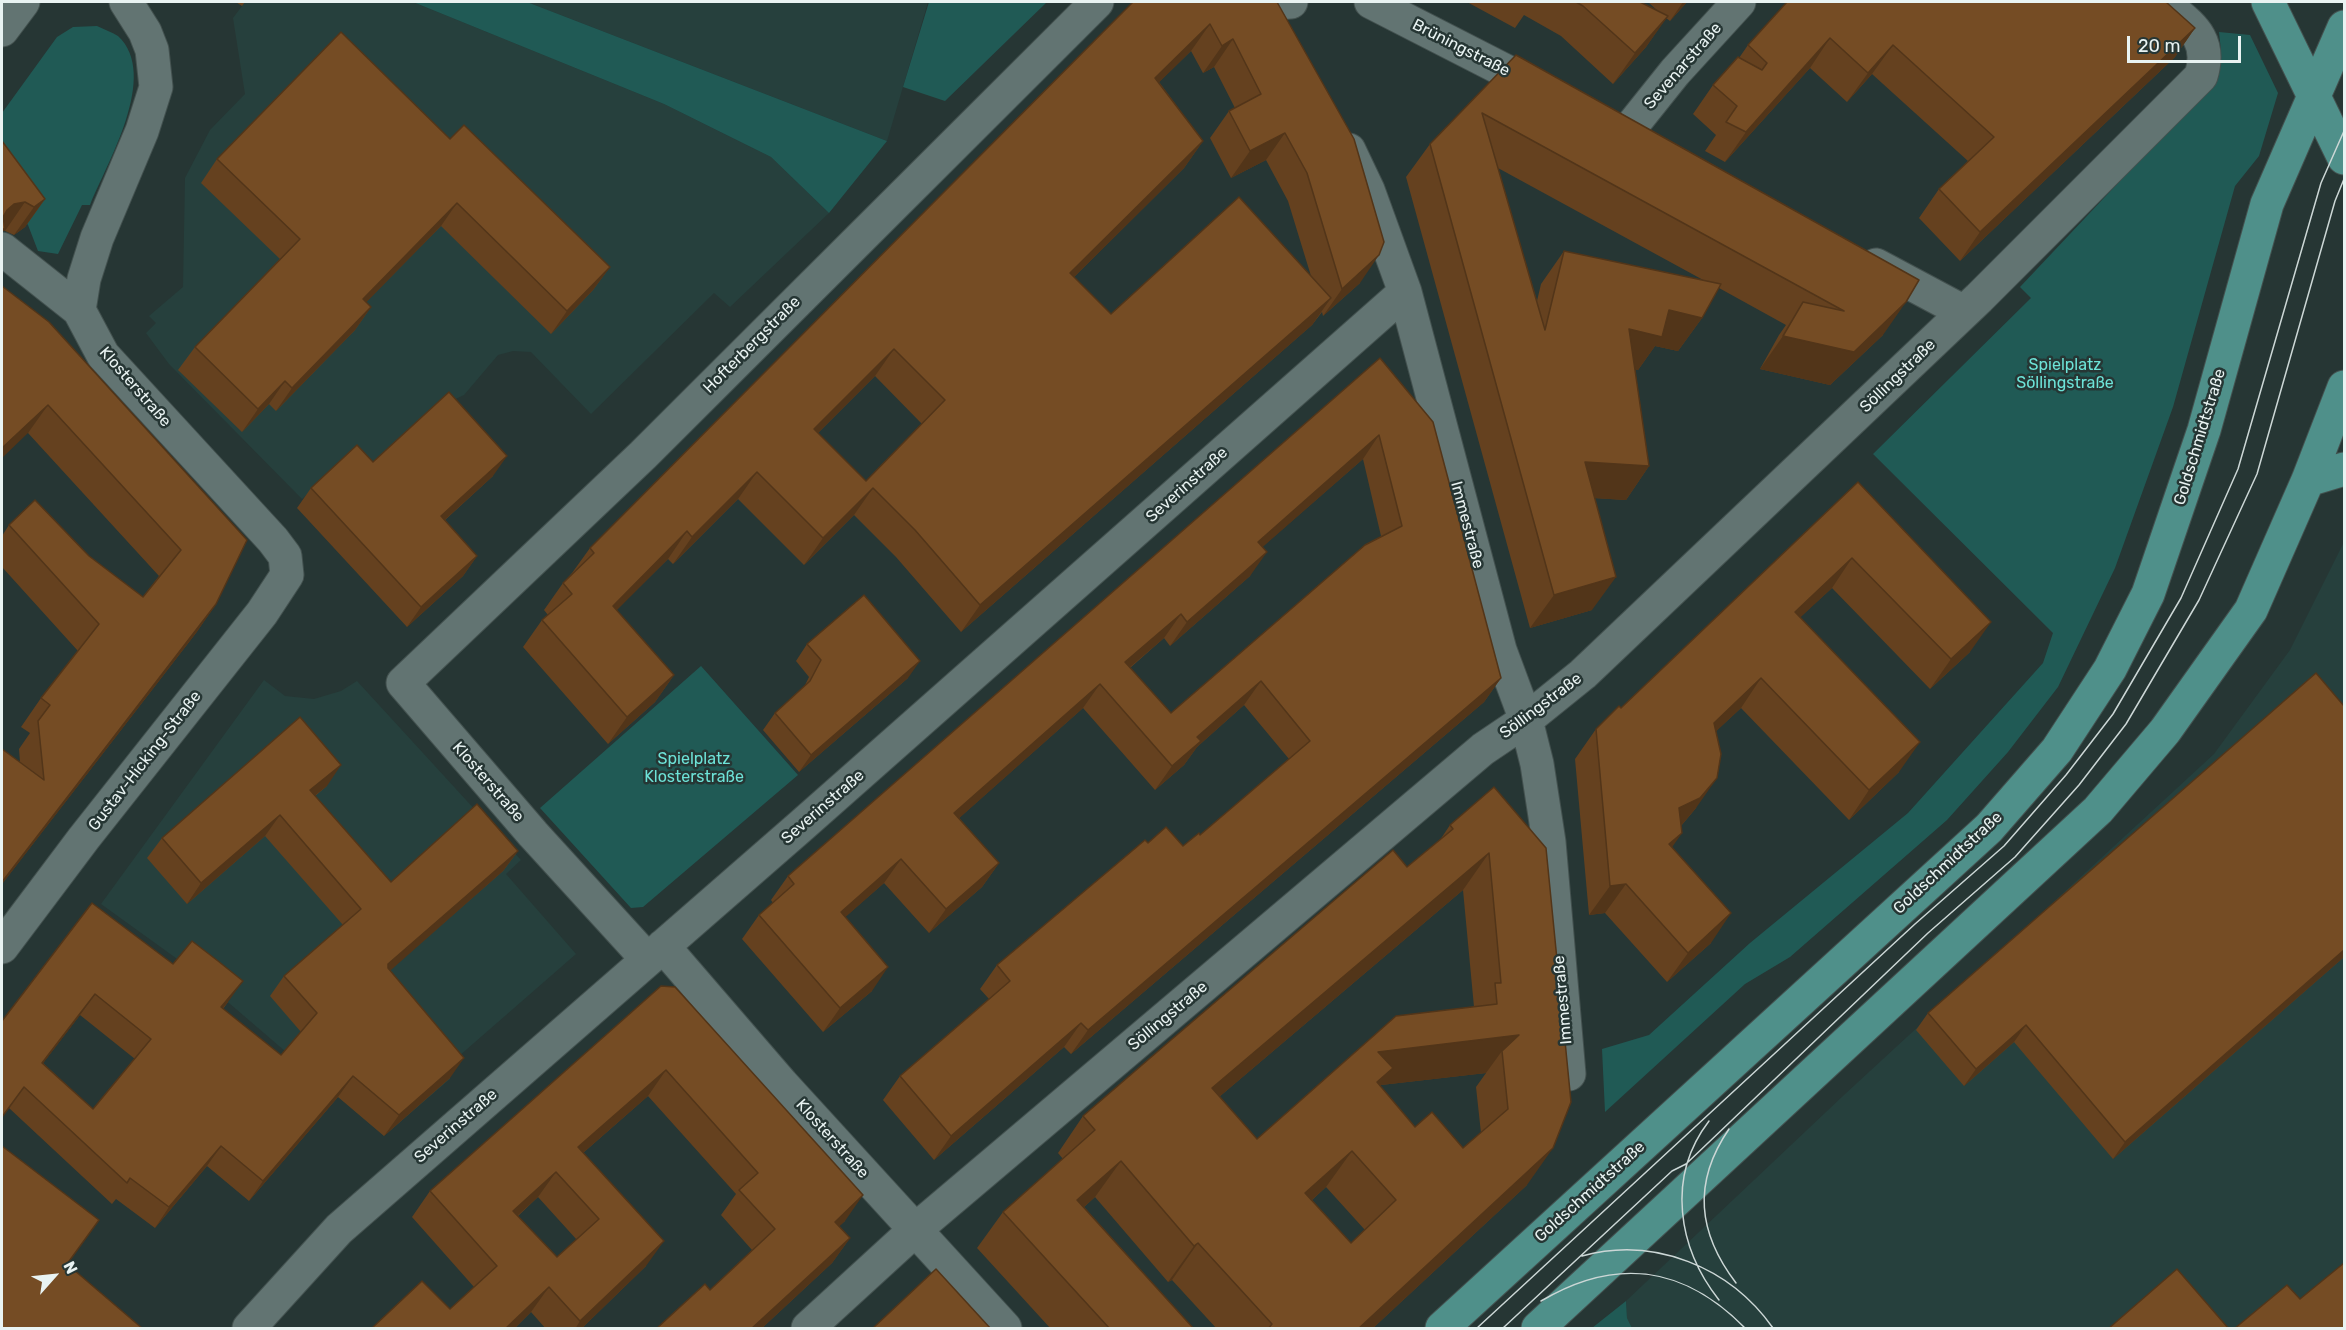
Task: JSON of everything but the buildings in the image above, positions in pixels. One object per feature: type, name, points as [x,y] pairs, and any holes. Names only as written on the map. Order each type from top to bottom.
[{"type":"main road","points":[[2268,2],[2344,158]]},
{"type":"main road","name":"Goldschmidtstraße","points":[[1442,1329],[1989,828],[2057,750],[2110,669],[2148,594],[2204,430],[2268,204],[2313,94],[2344,27]]},
{"type":"main road","points":[[1538,1329],[2098,810],[2165,731],[2251,610],[2308,480],[2344,387]]},
{"type":"main road","points":[[2308,480],[2344,469]]},
{"type":"street","points":[[2,30],[23,2]]},
{"type":"street","points":[[2,249],[79,310],[84,279],[97,238],[142,131],[156,87],[152,50],[145,32],[126,2]]},
{"type":"street","name":"Hofterbergstraße","points":[[403,683],[643,455],[1097,2]]},
{"type":"street","points":[[1280,2],[1291,34]]},
{"type":"street","name":"Brüningstraße","points":[[1371,2],[1564,101]]},
{"type":"street","name":"Sevenarstraße","points":[[1628,132],[1675,72],[1739,2]]},
{"type":"street","name":"Söllingstraße","points":[[808,1329],[915,1230],[1483,749],[1526,720],[1583,674],[1964,312],[2201,76],[2206,61],[2204,44],[2194,30],[2163,2]]},
{"type":"street","points":[[1596,117],[1658,147]]},
{"type":"street","name":"Immestraße","points":[[1338,126],[1368,190],[1405,292],[1500,650],[1526,720],[1544,799],[1569,1074]]},
{"type":"street","points":[[1851,252],[1964,312]]},
{"type":"street","name":"Severinstraße","points":[[249,1329],[339,1229],[1405,292]]},
{"type":"street","name":"Klosterstraße","points":[[79,310],[104,355],[273,540],[285,556],[288,575]]},
{"type":"street","name":"Gustav-Hicking-Straße","points":[[2,947],[84,838],[262,613],[288,575]]},
{"type":"street","name":"Klosterstraße","points":[[403,683],[533,834],[655,953],[782,1084],[1005,1329]]},
{"type":"shaded area","points":[[236,2],[413,2],[664,104],[771,157],[829,213],[730,307],[714,293],[591,414],[531,352],[513,351],[498,355],[464,395],[436,408],[358,475],[343,461],[302,499],[169,364],[146,333],[156,323],[149,316],[183,287],[185,178],[210,130],[245,94],[233,18],[242,6]]},
{"type":"shaded area","points":[[527,2],[928,2],[887,141]]},
{"type":"shaded area","points":[[2344,542],[2344,1328],[1632,1328],[1627,1318],[1626,1301],[1844,1095],[2214,754],[2290,650]]},
{"type":"shaded area","points":[[264,680],[285,696],[314,699],[341,691],[357,681],[521,860],[506,874],[576,954],[443,1070],[450,1079],[384,1136],[180,961],[101,904]]},
{"type":"green space","points":[[413,2],[527,2],[887,141],[829,213],[771,157],[664,104]]},
{"type":"green space","points":[[929,2],[1047,2],[945,101],[903,87]]},
{"type":"green space","points":[[97,26],[118,36],[130,53],[134,73],[132,96],[126,119],[90,205],[82,205],[58,254],[38,251],[28,225],[2,190],[2,113],[57,37],[73,27]]},
{"type":"green space","name":"Spielplatz Söllingstraße","points":[[2219,32],[2250,35],[2278,93],[2259,156],[2235,186],[2173,407],[2115,568],[2058,687],[2008,752],[1947,820],[1790,957],[1745,984],[1605,1112],[1602,1049],[1649,1035],[1750,943],[1908,813],[2043,663],[2053,633],[1873,454],[2031,298],[2020,287],[2218,77],[2221,51]]},
{"type":"green space","name":"Spielplatz Klosterstraße","points":[[701,666],[798,775],[643,907],[631,908],[540,808]]},
{"type":"green space","points":[[1626,1301],[1627,1318],[1632,1328],[1592,1328]]},
{"type":"tram line","points":[[1477,1328],[1915,924],[2004,846],[2066,775],[2113,714],[2181,598],[2238,469],[2321,183],[2344,131]]},
{"type":"tram line","points":[[1503,1328],[1672,1171],[1686,1164],[1928,933],[2015,857],[2079,785],[2126,724],[2199,600],[2257,474],[2335,201],[2344,179]]},
{"type":"tram line","points":[[1709,1121],[1695,1143],[1687,1165],[1682,1189],[1682,1212],[1686,1235],[1694,1258],[1705,1280],[1719,1300]]},
{"type":"tram line","points":[[1729,1129],[1709,1169],[1704,1207],[1707,1227],[1714,1245],[1736,1283]]},
{"type":"tram line","points":[[1582,1256],[1609,1251],[1636,1250],[1663,1254],[1688,1262],[1713,1273],[1735,1288],[1773,1328]]},
{"type":"tram line","points":[[1541,1301],[1569,1287],[1596,1278],[1623,1273],[1649,1274],[1674,1280],[1698,1291],[1722,1307],[1745,1328]]}]
